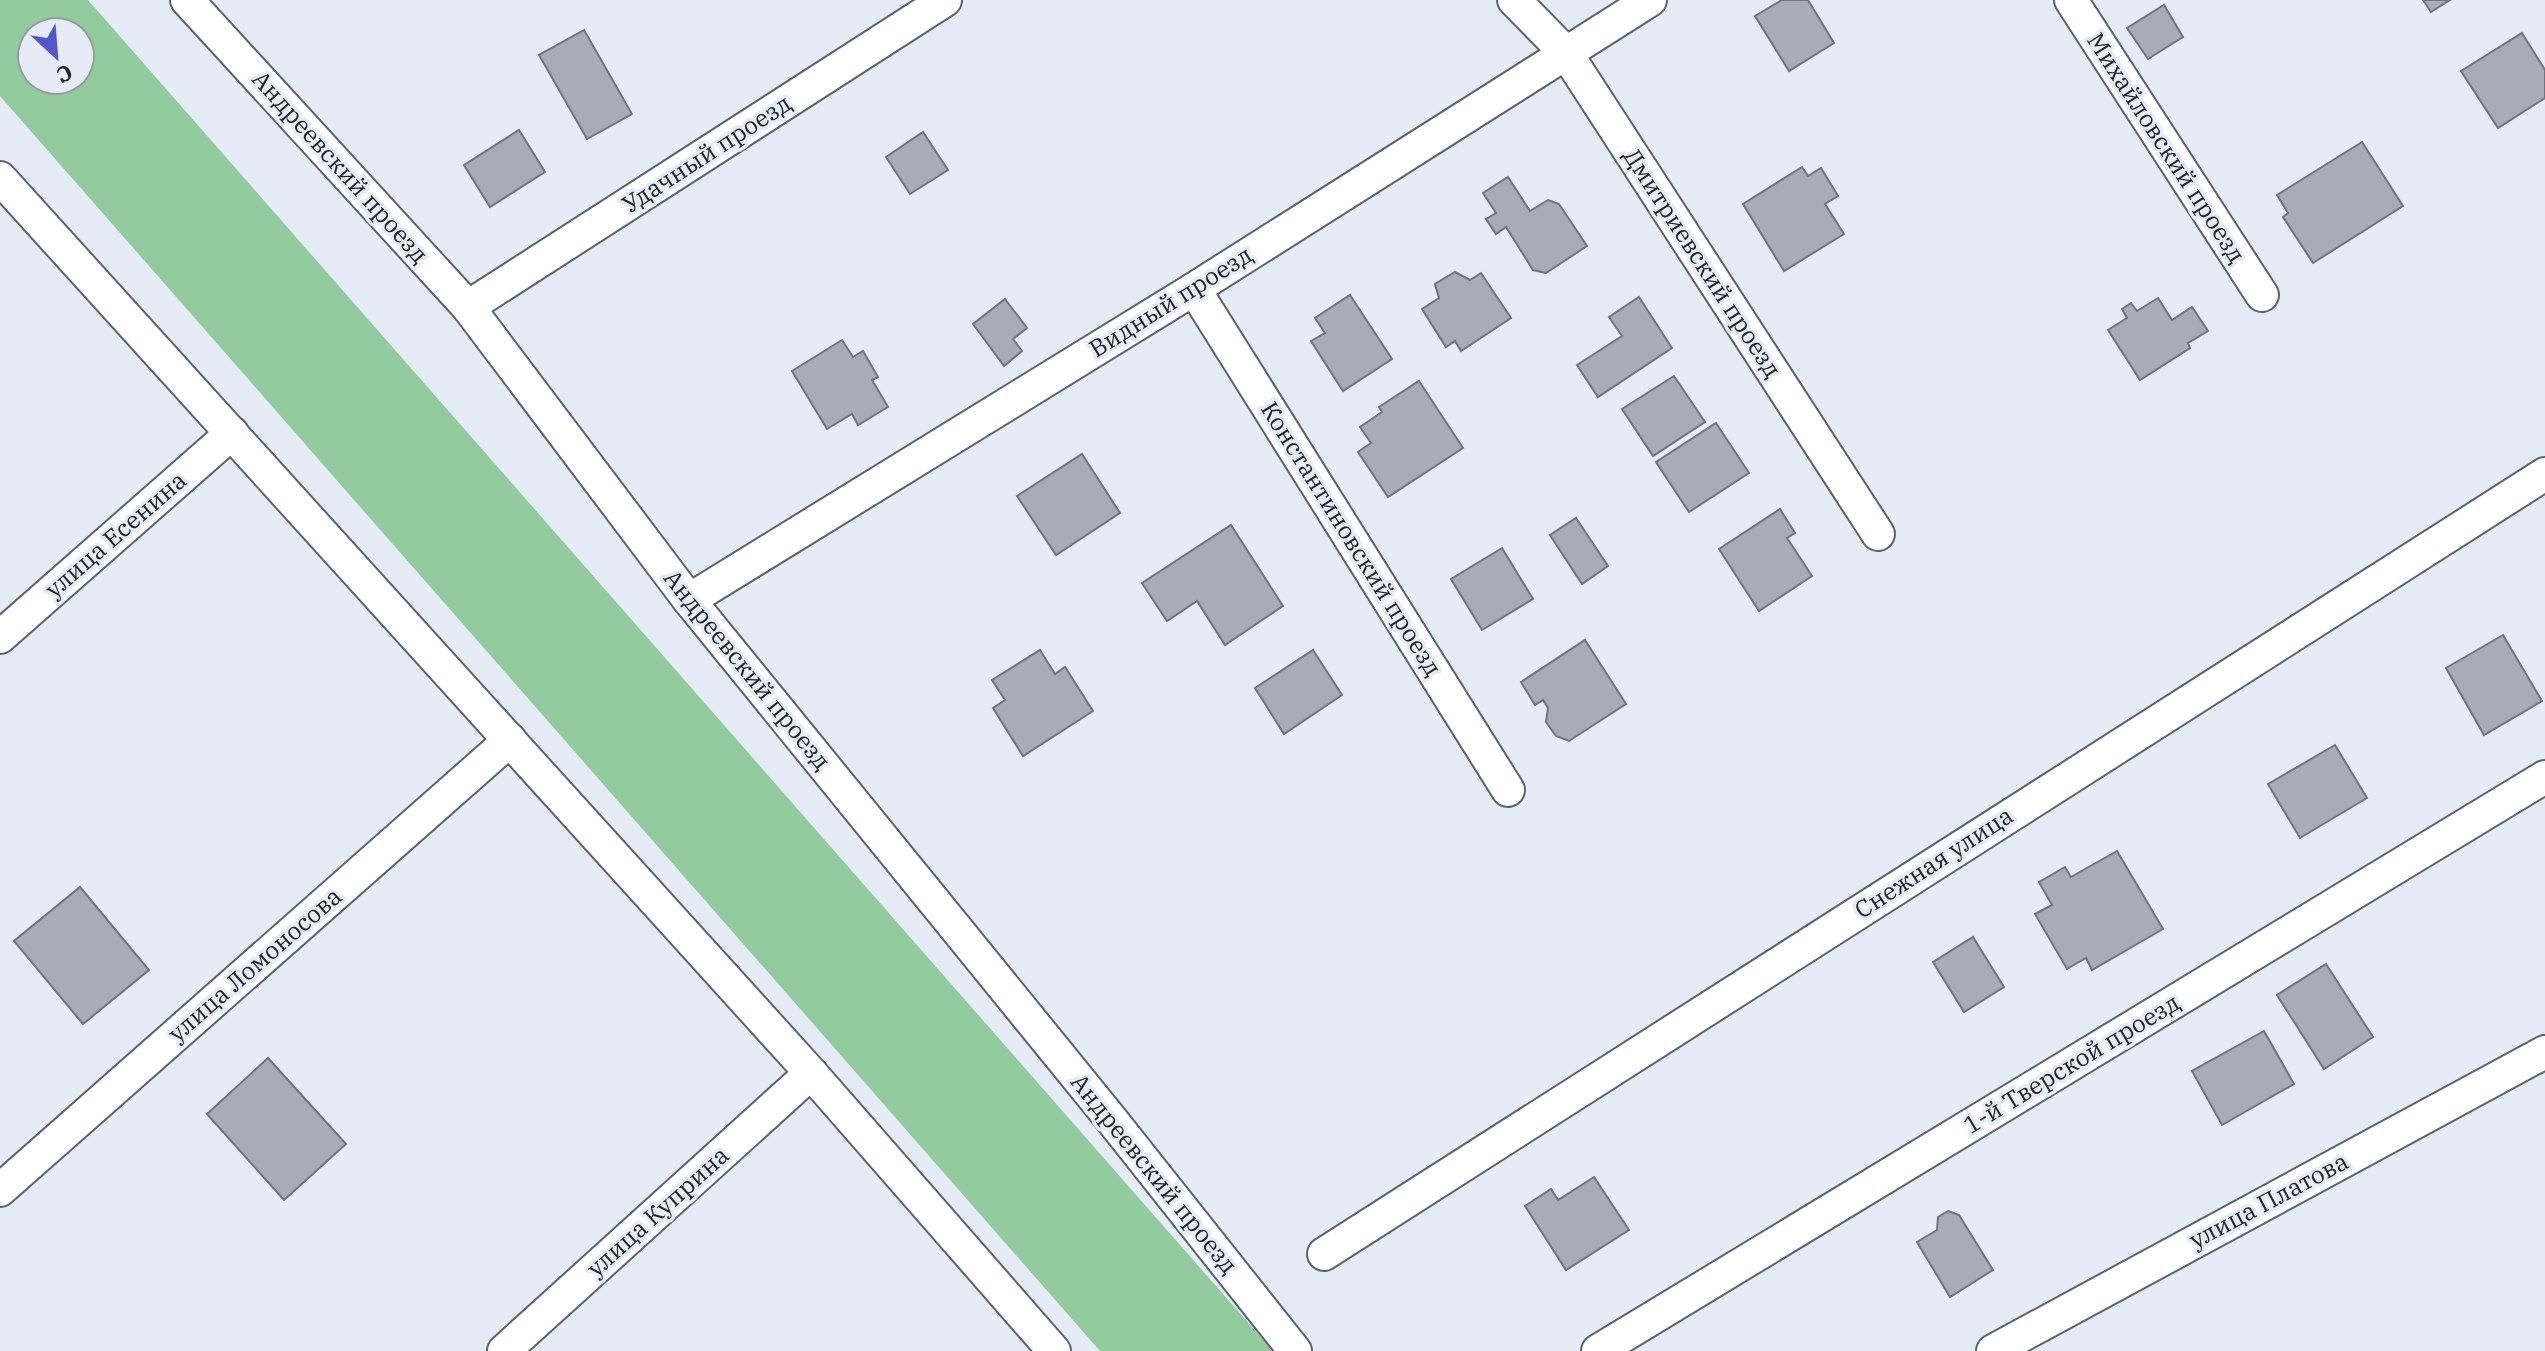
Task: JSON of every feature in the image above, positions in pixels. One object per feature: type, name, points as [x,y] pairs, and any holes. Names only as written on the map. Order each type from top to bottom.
[{"type":"street","name":"Андреевский проезд","points":[[187,0],[468,307],[689,600],[1111,1119],[1295,1351]]},
{"type":"street","name":"Удачный проезд","points":[[468,307],[945,0]]},
{"type":"street","name":"Дмитриевский проезд","points":[[1514,0],[1566,53],[1878,534]]},
{"type":"street","name":"Видный проезд","points":[[689,600],[1194,289],[1650,0]]},
{"type":"street","name":"Михайловский проезд","points":[[2071,0],[2262,295]]},
{"type":"street","points":[[0,178],[811,1073],[1054,1351]]},
{"type":"street","name":"Константиновский проезд","points":[[1194,289],[1508,790]]},
{"type":"street","name":"улица Есенина","points":[[0,637],[232,433]]},
{"type":"street","name":"Снежная улица","points":[[1324,1254],[2545,474]]},
{"type":"street","name":"улица Ломоносова","points":[[0,1190],[510,740]]},
{"type":"street","name":"1-й Тверской проезд","points":[[1598,1351],[2545,777]]},
{"type":"street","name":"улица Платова","points":[[1993,1351],[2545,1052]]},
{"type":"street","name":"улица Куприна","points":[[504,1351],[811,1073]]},
{"type":"green space","points":[[0,0],[88,0],[1273,1351],[1100,1351],[0,96]]},
{"type":"building","points":[[1782,0],[1808,0],[1834,43],[1789,71],[1755,16]]},
{"type":"building","points":[[2423,0],[2450,0],[2431,12]]},
{"type":"building","points":[[2164,5],[2183,37],[2148,59],[2127,28]]},
{"type":"building","points":[[584,30],[632,114],[587,139],[539,55]]},
{"type":"building","points":[[2522,33],[2545,70],[2545,98],[2498,128],[2461,71]]},
{"type":"building","points":[[519,130],[545,172],[490,207],[464,165]]},
{"type":"building","points":[[923,132],[948,170],[910,194],[886,157]]},
{"type":"building","points":[[2362,142],[2403,206],[2313,263],[2283,217],[2288,213],[2277,195]]},
{"type":"building","points":[[1802,167],[1808,176],[1821,168],[1838,196],[1825,204],[1844,234],[1784,271],[1743,204]]},
{"type":"building","points":[[1508,177],[1530,211],[1548,200],[1559,204],[1587,246],[1546,273],[1533,270],[1506,227],[1496,234],[1486,219],[1496,213],[1483,193]]},
{"type":"building","points":[[1455,272],[1470,280],[1481,273],[1511,318],[1461,351],[1455,341],[1446,347],[1422,309],[1439,298],[1435,284]]},
{"type":"building","points":[[1350,295],[1392,359],[1343,391],[1311,341],[1325,333],[1315,318]]},
{"type":"building","points":[[1639,297],[1672,348],[1598,397],[1577,365],[1622,336],[1609,317]]},
{"type":"building","points":[[2158,298],[2172,320],[2192,307],[2208,331],[2188,343],[2190,348],[2140,380],[2108,330],[2127,318],[2122,309],[2131,303],[2137,311]]},
{"type":"building","points":[[1005,299],[1027,328],[1013,339],[1022,351],[1004,366],[973,324]]},
{"type":"building","points":[[842,340],[853,357],[863,351],[878,377],[872,380],[888,407],[858,425],[852,414],[827,429],[792,371]]},
{"type":"building","points":[[1674,376],[1705,422],[1653,456],[1622,409]]},
{"type":"building","points":[[1419,381],[1463,448],[1388,497],[1358,452],[1371,443],[1360,427],[1382,412],[1379,407]]},
{"type":"building","points":[[1716,423],[1749,473],[1689,512],[1656,462]]},
{"type":"building","points":[[1082,454],[1120,513],[1056,555],[1017,496]]},
{"type":"building","points":[[1780,509],[1795,533],[1787,538],[1812,576],[1759,611],[1719,549]]},
{"type":"building","points":[[1576,518],[1608,566],[1582,584],[1550,535]]},
{"type":"building","points":[[1231,525],[1283,606],[1225,645],[1197,601],[1167,621],[1142,583]]},
{"type":"building","points":[[1502,548],[1533,599],[1482,630],[1451,579]]},
{"type":"building","points":[[2503,635],[2542,701],[2484,735],[2446,668]]},
{"type":"building","points":[[1585,640],[1626,704],[1569,741],[1556,736],[1546,722],[1548,708],[1543,700],[1535,705],[1521,682]]},
{"type":"building","points":[[1040,650],[1055,674],[1065,667],[1093,711],[1023,756],[993,708],[1005,700],[992,680]]},
{"type":"building","points":[[1313,650],[1342,695],[1284,734],[1255,688]]},
{"type":"building","points":[[2335,745],[2367,798],[2300,838],[2268,784]]},
{"type":"building","points":[[2117,851],[2163,929],[2092,970],[2086,958],[2067,969],[2035,914],[2052,905],[2039,882],[2065,867],[2071,877]]},
{"type":"building","points":[[80,887],[149,970],[83,1024],[14,941]]},
{"type":"building","points":[[1973,937],[2004,987],[1964,1012],[1933,962]]},
{"type":"building","points":[[2326,964],[2373,1037],[2324,1069],[2277,995]]},
{"type":"building","points":[[2264,1031],[2294,1084],[2222,1125],[2192,1071]]},
{"type":"building","points":[[268,1058],[346,1144],[284,1200],[207,1114]]},
{"type":"building","points":[[1594,1177],[1629,1230],[1566,1270],[1525,1206],[1551,1189],[1558,1200]]},
{"type":"building","points":[[1948,1211],[1959,1215],[1993,1270],[1950,1297],[1917,1242],[1937,1230],[1938,1217]]}]
